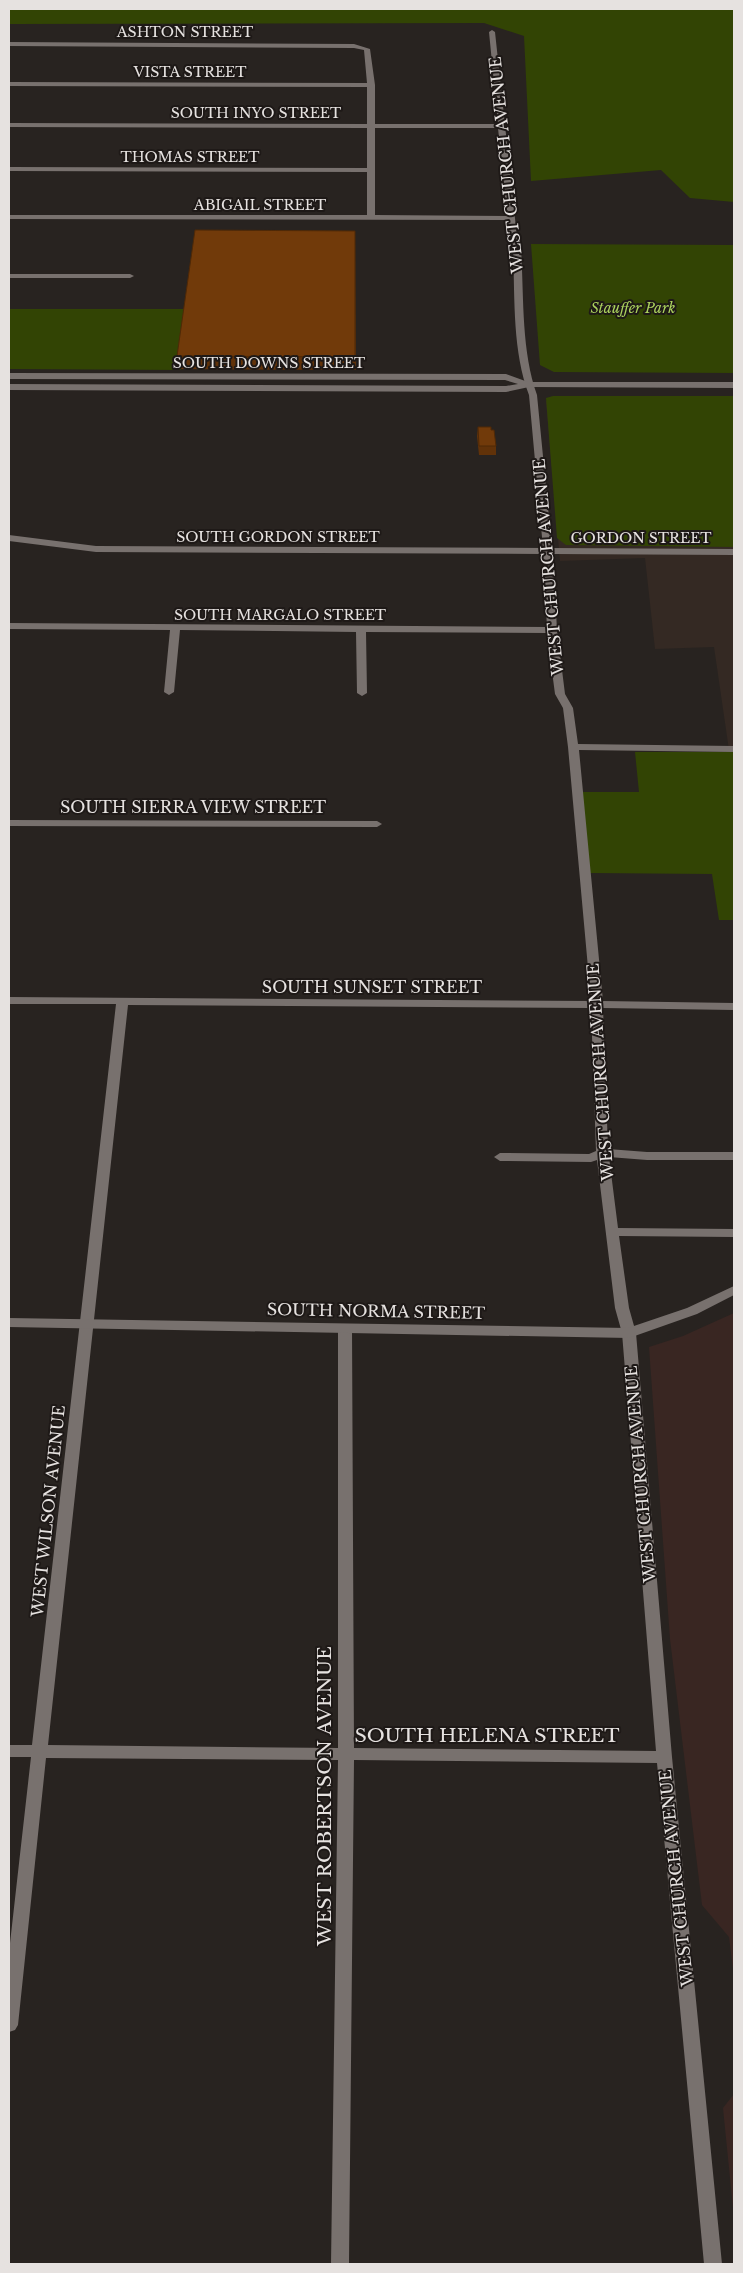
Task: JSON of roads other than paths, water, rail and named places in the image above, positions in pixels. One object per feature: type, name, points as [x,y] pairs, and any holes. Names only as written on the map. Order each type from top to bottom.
[{"type":"street","name":"WEST CHURCH AVENUE","points":[[492,32],[513,237],[517,248],[522,340],[529,384],[533,396],[548,552],[552,630],[560,694],[568,708],[573,747],[597,1005],[602,1153],[622,1308],[629,1333],[664,1757],[714,2264]]},
{"type":"street","name":"ASHTON STREET","points":[[9,44],[362,47],[367,49],[371,85]]},
{"type":"street","name":"VISTA STREET","points":[[9,84],[371,85]]},
{"type":"street","points":[[371,85],[371,218]]},
{"type":"street","name":"SOUTH INYO STREET","points":[[9,125],[503,126]]},
{"type":"street","name":"THOMAS STREET","points":[[9,169],[371,170]]},
{"type":"street","name":"ABIGAIL STREET","points":[[9,217],[511,218]]},
{"type":"street","points":[[9,276],[130,276]]},
{"type":"street","name":"SOUTH DOWNS STREET","points":[[9,376],[506,377],[529,384]]},
{"type":"street","name":"SOUTH DOWNS STREET","points":[[9,387],[506,389],[529,384],[734,385]]},
{"type":"street","name":"SOUTH GORDON STREET","points":[[9,538],[96,549],[548,552]]},
{"type":"street","name":"GORDON STREET","points":[[548,552],[734,552]]},
{"type":"street","name":"SOUTH MARGALO STREET","points":[[9,626],[552,630]]},
{"type":"street","points":[[169,692],[175,628]]},
{"type":"street","points":[[361,629],[362,693]]},
{"type":"street","points":[[573,747],[734,749]]},
{"type":"street","name":"SOUTH SIERRA VIEW STREET","points":[[9,823],[377,824]]},
{"type":"street","name":"SOUTH SUNSET STREET","points":[[9,1000],[734,1006]]},
{"type":"street","name":"WEST WILSON AVENUE","points":[[9,2025],[122,1001]]},
{"type":"street","points":[[500,1156],[592,1158],[602,1153],[646,1156],[734,1156]]},
{"type":"street","points":[[613,1232],[734,1234]]},
{"type":"street","name":"SOUTH NORMA STREET","points":[[9,1323],[629,1333],[692,1311],[734,1290]]},
{"type":"street","name":"WEST ROBERTSON AVENUE","points":[[340,2264],[346,1754],[345,1328]]},
{"type":"street","name":"SOUTH HELENA STREET","points":[[9,1751],[664,1757]]},
{"type":"park label","name":"Stauffer Park","points":[[633,308]]}]
